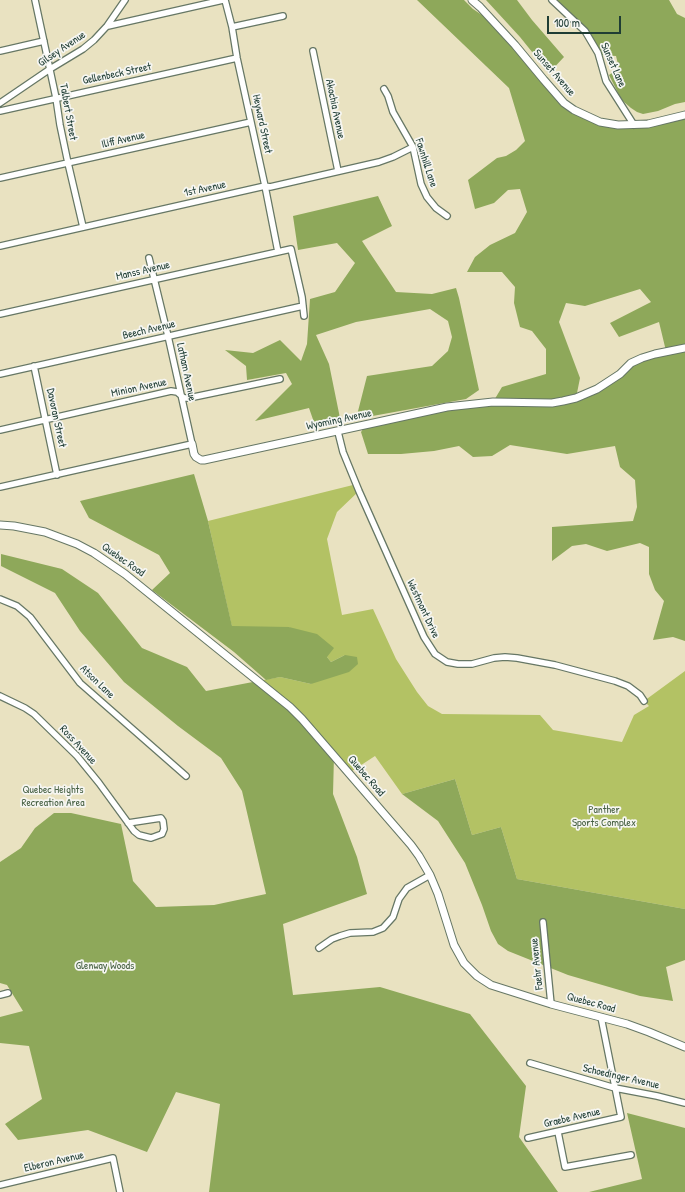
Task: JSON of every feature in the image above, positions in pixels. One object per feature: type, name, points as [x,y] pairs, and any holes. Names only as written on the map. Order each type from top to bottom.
[{"type":"street","name":"Talbert Street","points":[[35,0],[68,163],[83,227]]},
{"type":"street","name":"Gilsey Avenue","points":[[0,104],[50,69],[83,49],[94,40],[107,26],[125,0]]},
{"type":"street","points":[[107,26],[224,0]]},
{"type":"street","name":"Heyward Street","points":[[224,0],[232,26],[278,252]]},
{"type":"street","name":"Sunset Avenue","points":[[472,0],[515,45],[564,104],[600,122],[618,125],[634,125],[662,121],[685,115]]},
{"type":"street","name":"Sunset Lane","points":[[552,0],[585,30],[598,53],[606,81],[634,125]]},
{"type":"street","points":[[232,26],[283,16]]},
{"type":"street","points":[[0,51],[44,41]]},
{"type":"street","name":"Akochia Avenue","points":[[313,51],[338,171]]},
{"type":"street","name":"Gellenbeck Street","points":[[0,110],[238,58]]},
{"type":"street","name":"Fawnhill Lane","points":[[384,89],[393,112],[413,147],[421,184],[426,197],[436,208],[447,216]]},
{"type":"street","name":"Iliff Avenue","points":[[0,178],[251,122]]},
{"type":"street","name":"1st Avenue","points":[[0,246],[265,186],[270,187],[379,162],[413,147]]},
{"type":"street","name":"Manss Avenue","points":[[0,314],[291,249],[303,306]]},
{"type":"street","name":"Latham Avenue","points":[[149,258],[192,444]]},
{"type":"street","points":[[303,306],[304,316]]},
{"type":"street","name":"Beech Avenue","points":[[0,374],[303,306]]},
{"type":"street","name":"Wyoming Avenue","points":[[192,444],[196,457],[204,460],[447,407],[493,402],[563,402],[597,389],[620,374],[631,363],[642,358],[685,348]]},
{"type":"street","name":"Davoran Street","points":[[34,366],[57,474]]},
{"type":"street","name":"Minion Avenue","points":[[0,430],[171,391],[177,392],[181,396],[189,398],[280,379]]},
{"type":"street","name":"Westmont Drive","points":[[338,432],[343,452],[359,491],[424,637],[436,654],[447,662],[458,664],[472,664],[489,659],[505,657],[555,665],[615,681],[628,686],[640,695],[644,701]]},
{"type":"street","points":[[0,487],[192,444]]},
{"type":"street","name":"Quebec Road","points":[[0,525],[45,532],[77,544],[94,553],[125,574],[268,689],[302,719],[411,845],[430,875],[444,912],[454,945],[459,955],[477,976],[491,985],[649,1032],[685,1047]]},
{"type":"street","name":"Atson Lane","points":[[0,599],[17,606],[30,617],[80,682],[186,776]]},
{"type":"street","name":"Ross Avenue","points":[[0,696],[34,714],[77,756],[134,831],[144,837],[151,838],[162,834],[164,829],[164,821],[161,818],[128,823]]},
{"type":"street","points":[[319,948],[332,939],[340,936],[350,933],[373,932],[383,928],[393,918],[399,899],[407,888],[430,875]]},
{"type":"street","name":"Faehr Avenue","points":[[543,922],[551,1004]]},
{"type":"street","points":[[0,995],[8,993]]},
{"type":"street","points":[[601,1017],[615,1088]]},
{"type":"street","name":"Schoedinger Avenue","points":[[530,1063],[615,1088],[685,1103]]},
{"type":"street","name":"Graebe Avenue","points":[[528,1138],[621,1117],[615,1088]]},
{"type":"street","points":[[558,1132],[565,1167],[630,1155]]},
{"type":"street","name":"Elberon Avenue","points":[[0,1185],[113,1158],[120,1192]]},
{"type":"green space","points":[[417,0],[464,0],[473,9],[498,26],[574,110],[618,125],[685,115],[685,641],[673,637],[653,640],[664,601],[655,590],[649,574],[649,547],[640,543],[607,551],[586,544],[572,546],[552,561],[552,527],[633,521],[637,507],[635,480],[620,467],[615,446],[567,454],[510,445],[492,456],[473,457],[459,446],[434,451],[401,454],[368,454],[361,432],[366,425],[493,402],[502,387],[546,374],[546,349],[532,331],[520,327],[514,303],[515,287],[502,272],[467,272],[475,257],[490,245],[515,233],[527,212],[520,189],[508,190],[494,203],[475,209],[468,180],[497,158],[506,156],[516,150],[525,141],[509,88]],"holes":[[[640,289],[651,302],[610,323],[619,337],[659,322],[666,351],[627,366],[576,398],[580,378],[559,322],[566,303],[585,306]]]},
{"type":"green space","points":[[486,0],[517,0],[564,57],[549,73],[520,37]]},
{"type":"green space","points":[[552,0],[669,0],[677,14],[685,18],[685,102],[675,104],[658,111],[643,114],[631,108],[620,97],[609,75],[619,68],[616,56],[602,55],[593,45],[585,31]]},
{"type":"green space","points":[[378,196],[392,226],[362,241],[396,292],[432,294],[456,288],[479,390],[466,399],[356,419],[367,376],[432,366],[448,351],[452,337],[448,321],[430,309],[356,322],[316,335],[329,364],[341,423],[316,428],[309,408],[255,421],[292,384],[286,373],[247,380],[246,366],[225,350],[253,353],[280,340],[301,361],[307,344],[310,299],[335,292],[355,263],[337,243],[298,250],[293,216]]},
{"type":"green space","points":[[194,474],[208,521],[232,626],[289,627],[317,634],[334,648],[327,657],[331,662],[345,655],[357,657],[358,664],[349,672],[311,684],[280,677],[266,680],[234,652],[152,590],[170,573],[159,555],[89,518],[80,501]]},
{"type":"green space","name":"Panther Sports Complex","points":[[357,484],[359,491],[337,512],[327,539],[342,615],[373,609],[396,659],[417,692],[428,706],[442,714],[540,715],[553,730],[622,742],[634,715],[649,706],[644,701],[685,671],[685,909],[517,879],[501,827],[472,835],[455,779],[402,794],[375,756],[349,773],[258,681],[280,677],[311,684],[345,655],[331,662],[327,657],[289,627],[232,627],[208,521]]},
{"type":"green space","name":"Glenway Woods","points":[[1,554],[62,569],[98,593],[142,648],[187,667],[206,691],[258,681],[273,693],[334,756],[333,794],[357,857],[367,894],[283,924],[293,995],[380,987],[470,1014],[526,1086],[519,1137],[558,1192],[209,1192],[220,1104],[176,1092],[147,1152],[88,1130],[18,1140],[5,1124],[42,1099],[29,1046],[0,1043],[0,1017],[23,1011],[7,985],[0,983],[0,862],[21,848],[35,828],[54,813],[71,813],[121,824],[133,881],[156,907],[214,905],[266,894],[242,791],[221,758],[178,726],[124,682],[80,631],[55,593],[1,566]]},
{"type":"green space","points":[[455,779],[472,835],[501,827],[517,879],[685,909],[685,960],[666,967],[673,1001],[640,996],[568,975],[508,951],[498,944],[491,931],[465,863],[438,821],[402,794]]},
{"type":"green space","points":[[627,1113],[685,1128],[685,1192],[589,1192],[642,1179]]},
{"type":"park label","name":"Quebec Heights Recreation Area","points":[[53,796]]}]
